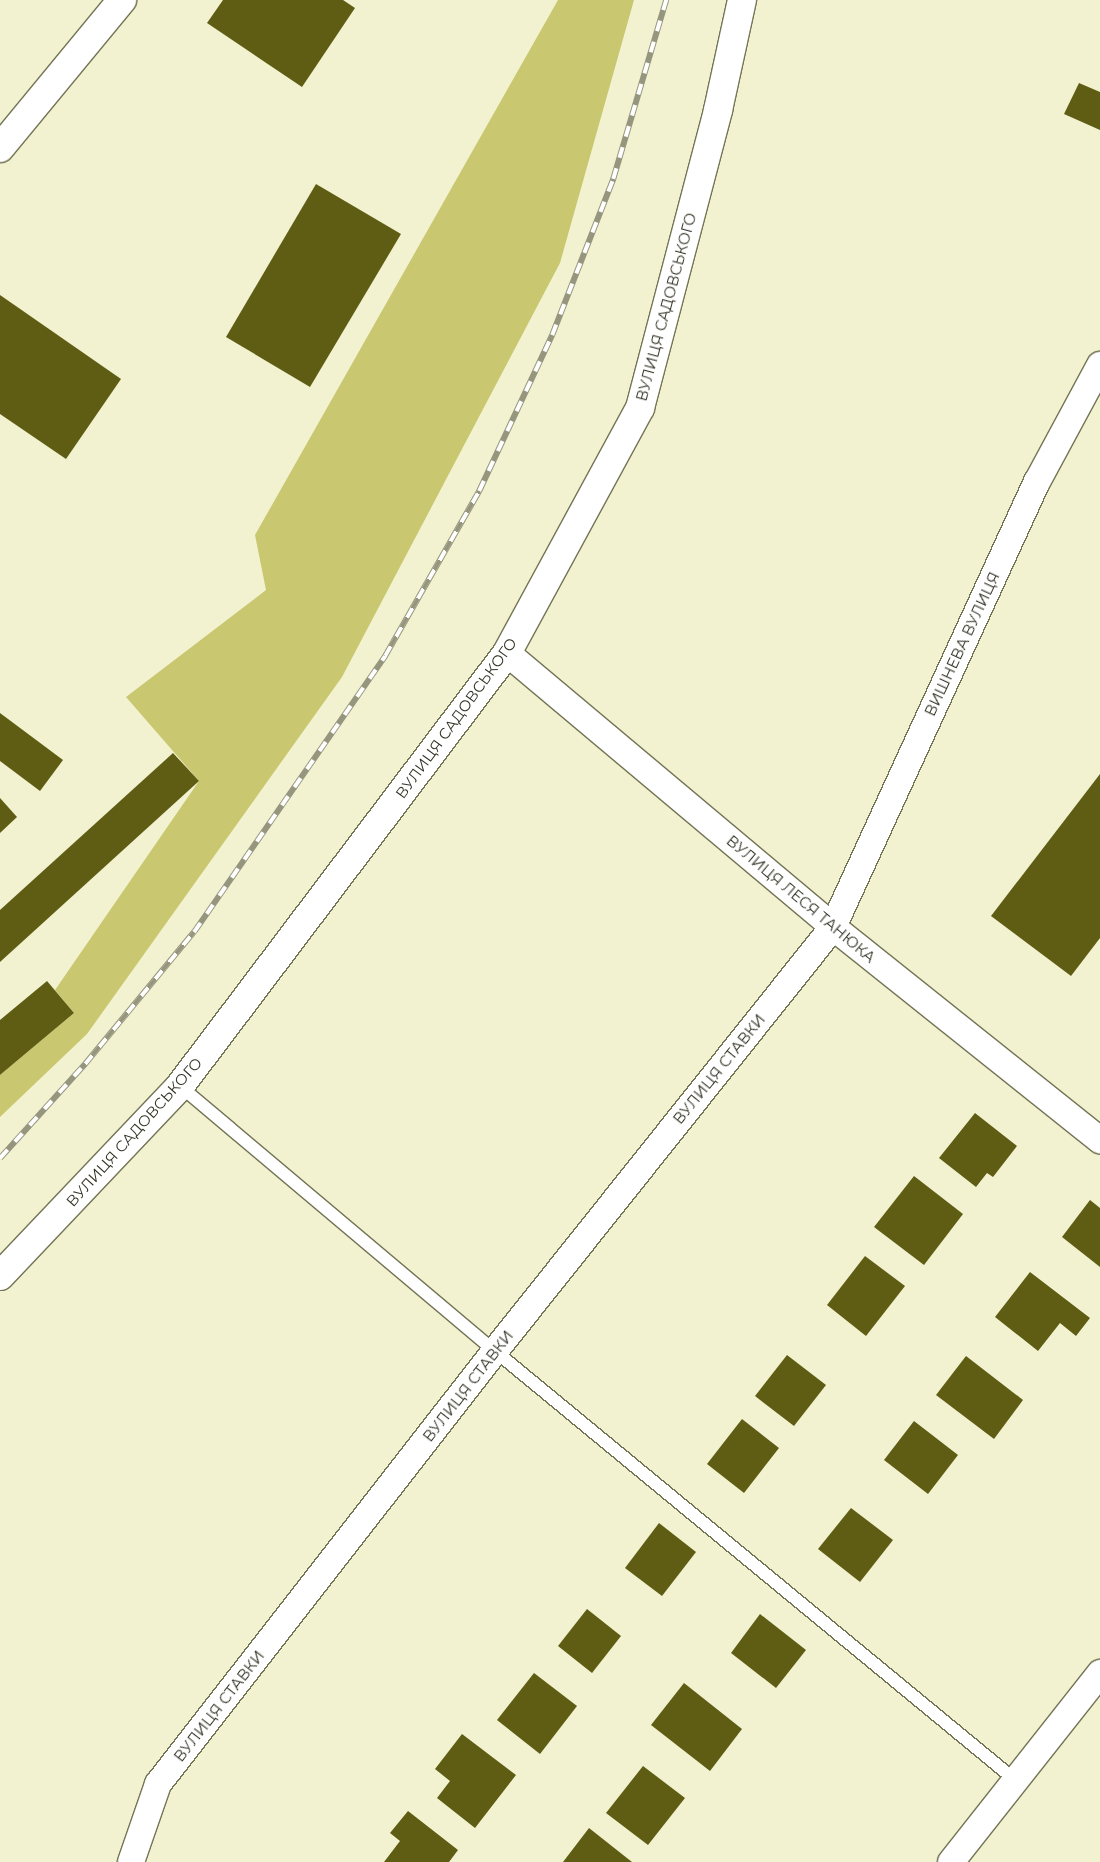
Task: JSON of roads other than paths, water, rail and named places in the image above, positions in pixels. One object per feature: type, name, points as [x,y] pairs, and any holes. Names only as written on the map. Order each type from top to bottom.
[{"type":"street","points":[[0,148],[122,0]]},
{"type":"street","name":"ВУЛИЦЯ САДОВСЬКОГО","points":[[0,1276],[180,1086],[507,653],[640,408],[718,110],[742,0]]},
{"type":"street","name":"ВИШНЕВА ВУЛИЦЯ","points":[[833,927],[1037,482],[1100,366]]},
{"type":"street","name":"ВУЛИЦЯ ЛЕСЯ ТАНЮКА","points":[[507,653],[833,927],[1100,1140]]},
{"type":"street","name":"ВУЛИЦЯ СТАВКИ","points":[[131,1862],[158,1784],[495,1351],[833,927]]},
{"type":"street","points":[[951,1862],[1100,1673]]},
{"type":"lane","points":[[180,1086],[495,1351],[1014,1780]]},
{"type":"railway","points":[[0,1158],[85,1064],[194,932],[385,656],[479,491],[552,335],[613,179],[666,0]]}]
